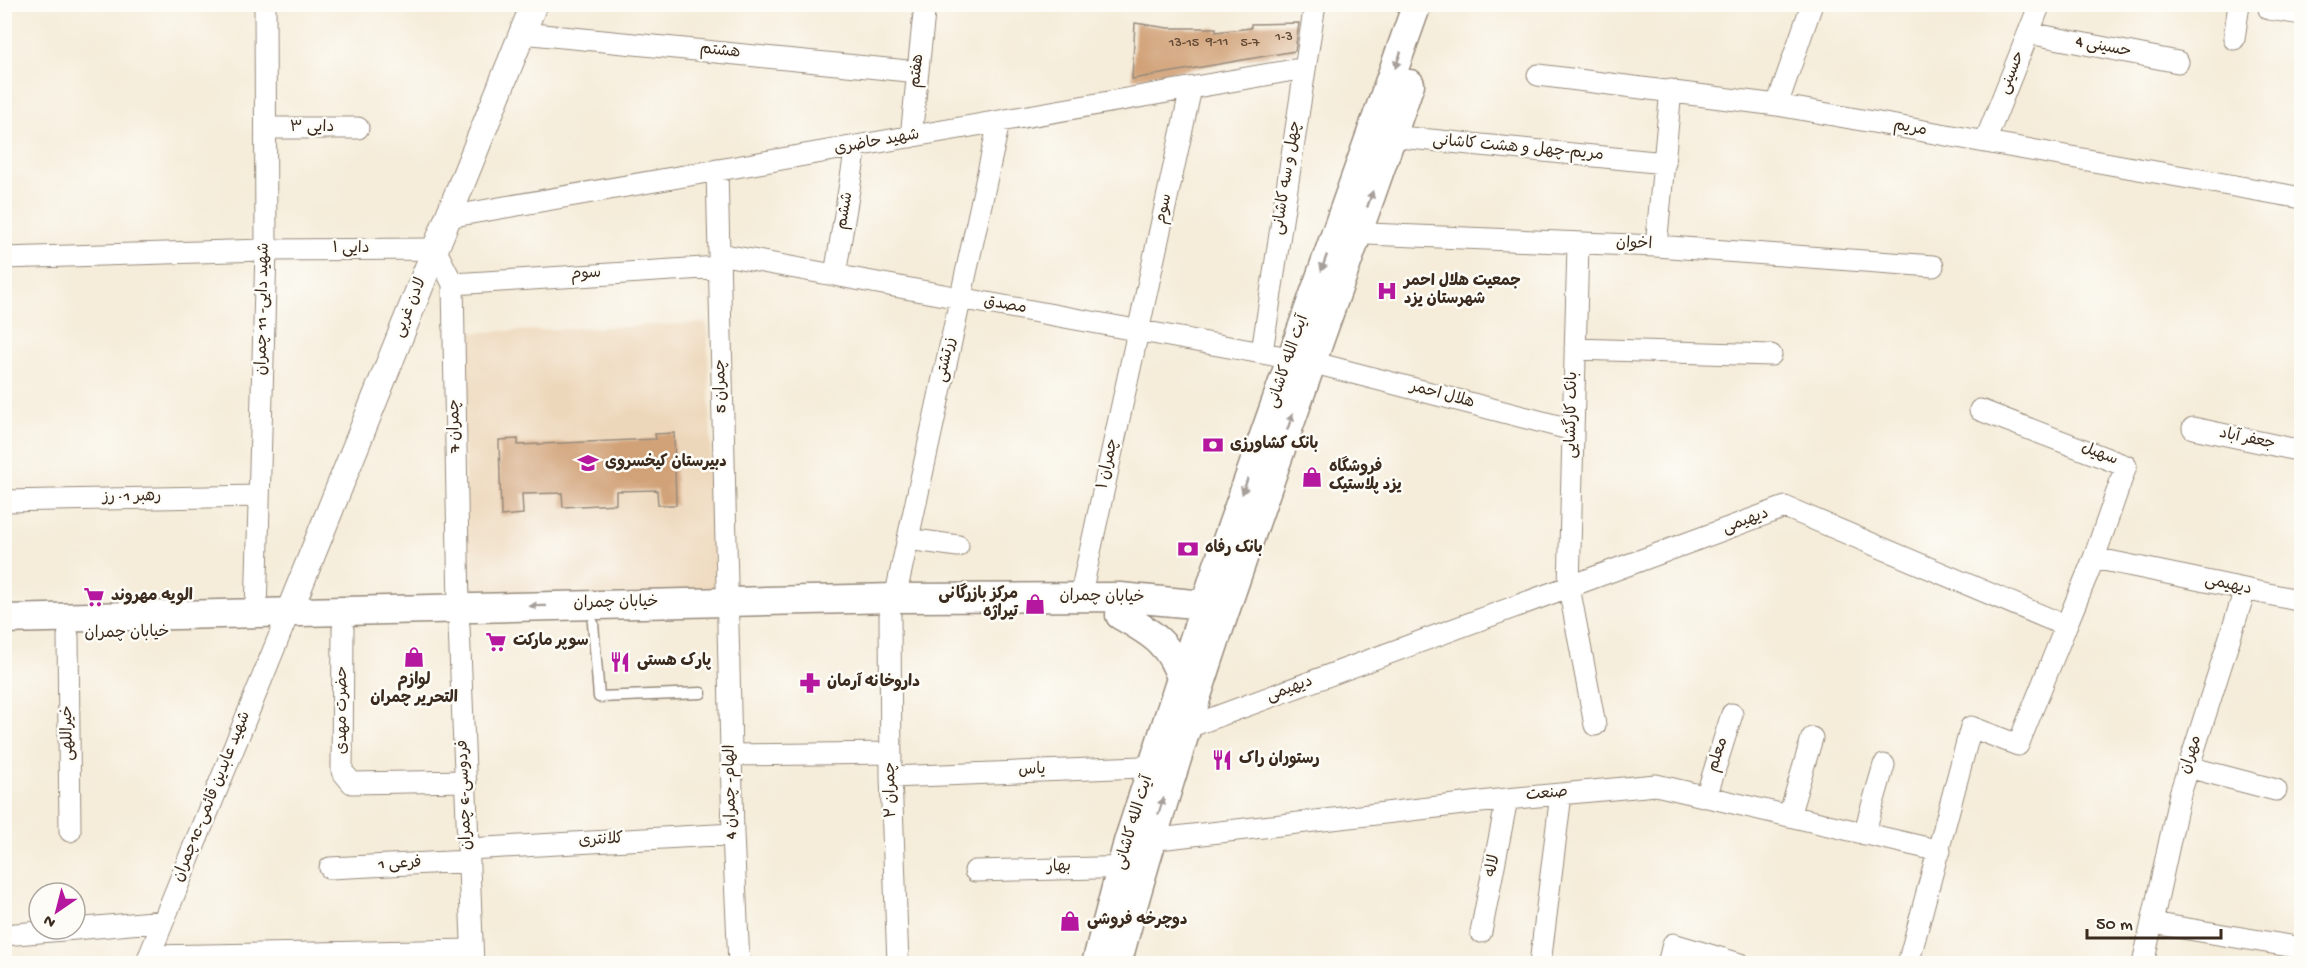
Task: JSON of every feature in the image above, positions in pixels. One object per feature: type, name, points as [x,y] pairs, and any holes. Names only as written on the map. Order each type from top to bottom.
[{"type":"main road","name":"آیت الله کاشانی","points":[[1382,136],[1417,4]]},
{"type":"main road","name":"آیت الله کاشانی","points":[[1096,963],[1136,854],[1213,614],[1346,233],[1382,136],[1438,4]]},
{"type":"main road","name":"آیت الله کاشانی","points":[[1175,729],[1182,681],[1213,614],[1216,571],[1301,360]]},
{"type":"main road","points":[[1169,600],[1191,591],[1216,571]]},
{"type":"main road","name":"خیابان چمران","points":[[4,637],[68,636],[285,621],[893,607],[1080,597],[1169,600],[1213,614]]},
{"type":"main road","name":"خیابان چمران","points":[[893,607],[1120,615],[1213,614]]},
{"type":"main road","name":"خیابان چمران","points":[[4,618],[256,612],[285,621],[343,629],[459,617],[593,623],[728,610]]},
{"type":"main road","points":[[1120,615],[1154,634],[1176,660],[1182,681]]},
{"type":"main road","name":"آیت الله کاشانی","points":[[1117,963],[1136,854]]},
{"type":"street","name":"شهید دایی- 11 چمران","points":[[256,612],[266,250],[265,4]]},
{"type":"street","name":"لادن غربی","points":[[285,621],[534,4]]},
{"type":"street","name":"هفتم","points":[[911,137],[925,4]]},
{"type":"street","name":"چهل و سه کاشانی","points":[[1262,352],[1315,4]]},
{"type":"street","points":[[1777,105],[1812,4]]},
{"type":"street","name":"حسینی","points":[[1985,142],[2040,4]]},
{"type":"street","points":[[2234,39],[2240,4]]},
{"type":"street","points":[[2270,9],[2301,14]]},
{"type":"street","name":"هشتم","points":[[522,33],[918,72]]},
{"type":"street","name":"حسینی 4","points":[[2028,33],[2178,62]]},
{"type":"street","name":"شهید حاضری","points":[[448,217],[1305,68]]},
{"type":"street","name":"مریم","points":[[1538,75],[1777,105],[2301,198]]},
{"type":"street","name":"سوم","points":[[1138,330],[1191,88]]},
{"type":"street","points":[[1656,246],[1671,90]]},
{"type":"street","name":"زرتشتی","points":[[893,607],[999,122]]},
{"type":"street","name":"دایی ۳","points":[[266,128],[358,128]]},
{"type":"street","name":"مریم-چهل و هشت کاشانی","points":[[1382,136],[1665,163]]},
{"type":"street","name":"ششم","points":[[835,275],[856,147]]},
{"type":"street","name":"چمران 5","points":[[717,171],[728,610]]},
{"type":"street","name":"اخوان","points":[[1346,233],[1656,246],[1933,266]]},
{"type":"street","name":"بانک کارگشایی","points":[[1578,244],[1569,586],[1595,725]]},
{"type":"street","name":"دایی ۱","points":[[4,258],[266,250],[435,249]]},
{"type":"street","name":"چمران 7","points":[[435,249],[453,284],[459,617]]},
{"type":"street","name":"سوم","points":[[453,284],[719,260]]},
{"type":"street","name":"مصدق","points":[[719,260],[835,275],[1301,360]]},
{"type":"street","name":"چمران ۱","points":[[1080,597],[1138,330]]},
{"type":"street","points":[[1575,348],[1771,355]]},
{"type":"street","name":"هلال احمر","points":[[1301,360],[1573,430]]},
{"type":"street","name":"سهیل","points":[[1980,410],[2126,466],[2094,558]]},
{"type":"street","name":"جعفر آباد","points":[[2193,428],[2301,451]]},
{"type":"street","name":"رهبر 1- رز","points":[[4,501],[259,496]]},
{"type":"street","name":"دیهیمی","points":[[1175,729],[1785,507],[2066,626]]},
{"type":"street","points":[[908,540],[958,546]]},
{"type":"street","points":[[1908,963],[1940,851],[1971,727],[2018,745],[2094,558]]},
{"type":"street","name":"دیهیمی","points":[[2094,558],[2301,601]]},
{"type":"street","name":"مهران","points":[[2143,963],[2180,794],[2245,590]]},
{"type":"street","name":"چمران ۲","points":[[893,607],[891,777],[898,963]]},
{"type":"street","name":"الهام- چمران 4","points":[[728,610],[733,834],[739,963]]},
{"type":"street","name":"فردوسی-6 چمران","points":[[459,617],[473,957]]},
{"type":"street","name":"شهید عابدین قائمی-10چمران","points":[[147,960],[285,621]]},
{"type":"street","name":"حضرت مهدی","points":[[343,629],[342,771],[352,783],[466,781]]},
{"type":"street","name":"خیراللهی","points":[[68,636],[70,831]]},
{"type":"street","name":"معلم","points":[[1706,797],[1732,714]]},
{"type":"street","points":[[1789,816],[1812,738]]},
{"type":"street","points":[[731,755],[891,753]]},
{"type":"street","points":[[1863,834],[1884,765]]},
{"type":"street","name":"یاس","points":[[891,777],[1163,766]]},
{"type":"street","points":[[2188,767],[2276,790]]},
{"type":"street","name":"صنعت","points":[[1136,854],[1507,799],[1656,785],[1940,851]]},
{"type":"street","points":[[1540,963],[1561,794]]},
{"type":"street","name":"لاله","points":[[1481,932],[1507,799]]},
{"type":"street","name":"کلانتری","points":[[469,855],[733,834]]},
{"type":"street","name":"بهار","points":[[975,871],[1136,854]]},
{"type":"street","name":"فرعی 1","points":[[330,868],[469,855]]},
{"type":"street","points":[[87,928],[163,921]]},
{"type":"street","points":[[2152,923],[2301,948]]},
{"type":"street","points":[[4,935],[27,933]]},
{"type":"street","points":[[1668,963],[1672,944],[1740,963]]},
{"type":"street","points":[[147,960],[473,957]]},
{"type":"lane","points":[[593,623],[600,697],[701,693]]},
{"type":"shaded area","name":"دبیرستان کیخسروی","points":[[707,323],[716,592],[469,600],[460,333]]},
{"type":"building","points":[[1135,23],[1168,28],[1216,28],[1216,32],[1251,28],[1251,24],[1299,23],[1295,51],[1132,79]]},
{"type":"building","points":[[674,433],[676,505],[658,505],[657,490],[616,491],[616,504],[563,507],[562,493],[522,494],[523,514],[501,516],[499,440],[518,439],[518,445],[656,439],[655,434]]},
{"type":"place","name":"جمعیت هلال احمر شهرستان یزد","points":[[1387,291]]},
{"type":"place","name":"بانک کشاورزی","points":[[1213,445]]},
{"type":"place","name":"دبیرستان کیخسروی","points":[[588,463]]},
{"type":"place","name":"فروشگاه یزد پلاستیک","points":[[1312,477]]},
{"type":"place","name":"بانک رفاه","points":[[1188,549]]},
{"type":"place","name":"الویه مهروند","points":[[94,597]]},
{"type":"place","name":"مرکز بازرگانی تیراژه","points":[[1035,604]]},
{"type":"place","name":"سوپر مارکت","points":[[496,642]]},
{"type":"place","name":"لوازم التحریر چمران","points":[[414,657]]},
{"type":"place","name":"پارک هستی","points":[[620,662]]},
{"type":"place","name":"داروخانه آرمان","points":[[810,683]]},
{"type":"place","name":"رستوران راک","points":[[1222,760]]},
{"type":"place","name":"دوچرخه فروشی","points":[[1070,921]]}]
